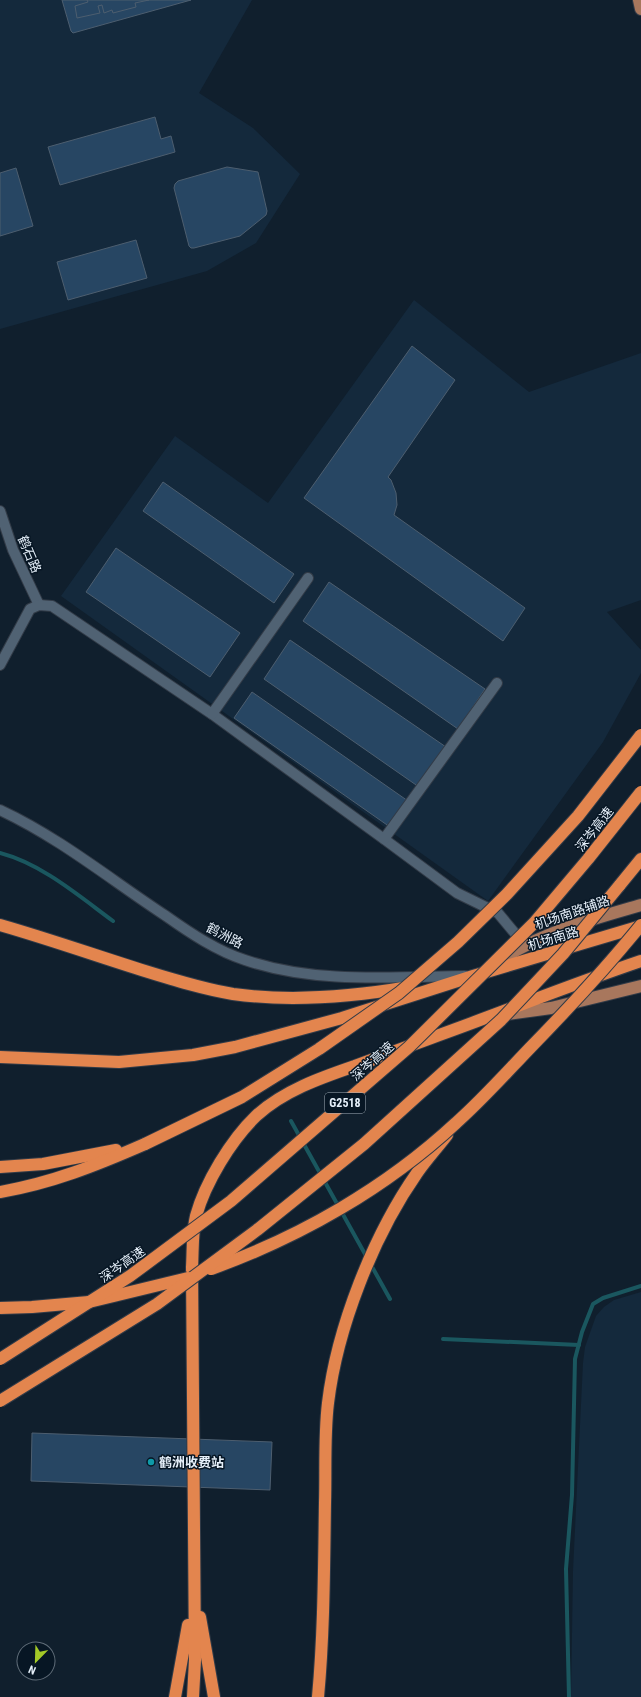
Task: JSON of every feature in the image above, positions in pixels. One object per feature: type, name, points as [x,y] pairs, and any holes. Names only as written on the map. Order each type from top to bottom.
[{"type":"highway","points":[[0,1192],[47,1182],[83,1170],[145,1144],[242,1097],[320,1049],[399,993],[458,942],[507,894],[578,816],[641,735]]},
{"type":"highway","name":"深岑高速","points":[[0,1360],[130,1276],[231,1201],[409,1047],[534,922],[588,859],[641,792]]},
{"type":"highway","points":[[0,1401],[157,1304],[257,1230],[364,1144],[502,1020],[563,954],[641,858]]},
{"type":"highway","points":[[0,925],[200,987],[232,994],[297,998],[363,994],[473,976]]},
{"type":"highway","points":[[318,1697],[323,1639],[328,1410],[338,1355],[358,1286],[393,1213],[417,1174],[456,1124],[603,972],[641,925]]},
{"type":"highway","name":"机场南路","points":[[473,976],[641,925]]},
{"type":"highway","points":[[193,1697],[195,1660],[192,1267],[196,1217],[204,1193],[214,1173],[242,1131],[270,1105],[319,1079],[490,1017],[593,977],[641,961]]},
{"type":"highway","points":[[0,1057],[118,1062],[193,1055],[235,1047],[342,1018],[473,976]]},
{"type":"highway","points":[[0,1308],[89,1302],[185,1278],[238,1259],[278,1242],[324,1218],[410,1162],[456,1124]]},
{"type":"highway","points":[[0,1167],[43,1164],[82,1158],[145,1144]]},
{"type":"highway","points":[[175,1697],[194,1589]]},
{"type":"highway","points":[[194,1589],[214,1697]]},
{"type":"main road","points":[[639,0],[641,9]]},
{"type":"main road","name":"机场南路辅路","points":[[473,976],[524,944],[563,928],[641,905]]},
{"type":"main road","points":[[490,1017],[551,1008],[641,986]]},
{"type":"street","name":"鹤石路","points":[[0,511],[13,550],[39,606]]},
{"type":"street","points":[[212,714],[308,578]]},
{"type":"street","points":[[0,665],[30,609],[39,606],[52,606],[212,714],[457,893],[498,913],[524,944]]},
{"type":"street","points":[[384,839],[497,683]]},
{"type":"street","name":"鹤洲路","points":[[0,810],[60,843],[94,866],[128,892],[184,929],[244,960],[295,972],[322,975],[370,977],[473,976]]},
{"type":"shaded area","points":[[0,0],[252,0],[199,93],[253,128],[300,174],[256,243],[207,271],[0,329]]},
{"type":"shaded area","points":[[414,300],[529,392],[641,353],[641,600],[607,612],[641,650],[641,673],[603,742],[488,901],[61,596],[175,436],[268,503]]},
{"type":"shaded area","points":[[641,1292],[641,1697],[571,1697],[573,1571],[585,1347],[596,1316],[604,1307],[614,1300]]},
{"type":"building","points":[[62,0],[191,0],[73,33],[71,31]]},
{"type":"building","points":[[87,0],[149,0],[135,3],[136,7],[113,13],[112,10],[104,13],[102,5],[98,6],[100,13],[77,18],[75,6],[88,2]]},
{"type":"building","points":[[155,117],[161,139],[171,136],[175,152],[60,185],[48,147]]},
{"type":"building","points":[[227,167],[258,172],[267,211],[266,215],[240,236],[191,248],[189,246],[174,188],[175,184],[178,181]]},
{"type":"building","points":[[16,168],[33,226],[0,236],[0,173]]},
{"type":"building","points":[[136,240],[147,278],[68,300],[57,262]]},
{"type":"building","points":[[412,346],[455,380],[388,477],[391,480],[396,493],[397,505],[394,515],[525,608],[503,641],[304,498]]},
{"type":"building","points":[[163,482],[294,574],[274,603],[143,511]]},
{"type":"building","points":[[116,548],[240,633],[210,677],[86,592]]},
{"type":"building","points":[[329,582],[485,689],[458,729],[303,621]]},
{"type":"building","points":[[290,640],[446,747],[419,787],[264,679]]},
{"type":"building","points":[[252,692],[408,801],[390,827],[234,718]]},
{"type":"building","name":"鹤洲收费站","points":[[32,1433],[272,1442],[270,1490],[31,1481]]},
{"type":"waterway","points":[[0,853],[31,865],[60,882],[113,921]]},
{"type":"waterway","points":[[291,1121],[390,1299]]},
{"type":"waterway","points":[[569,1697],[566,1569],[572,1495],[575,1359],[582,1332],[593,1304],[603,1298],[641,1286]]},
{"type":"waterway","points":[[443,1339],[579,1345]]},
{"type":"place","name":"鹤洲收费站","points":[[151,1462]]}]
